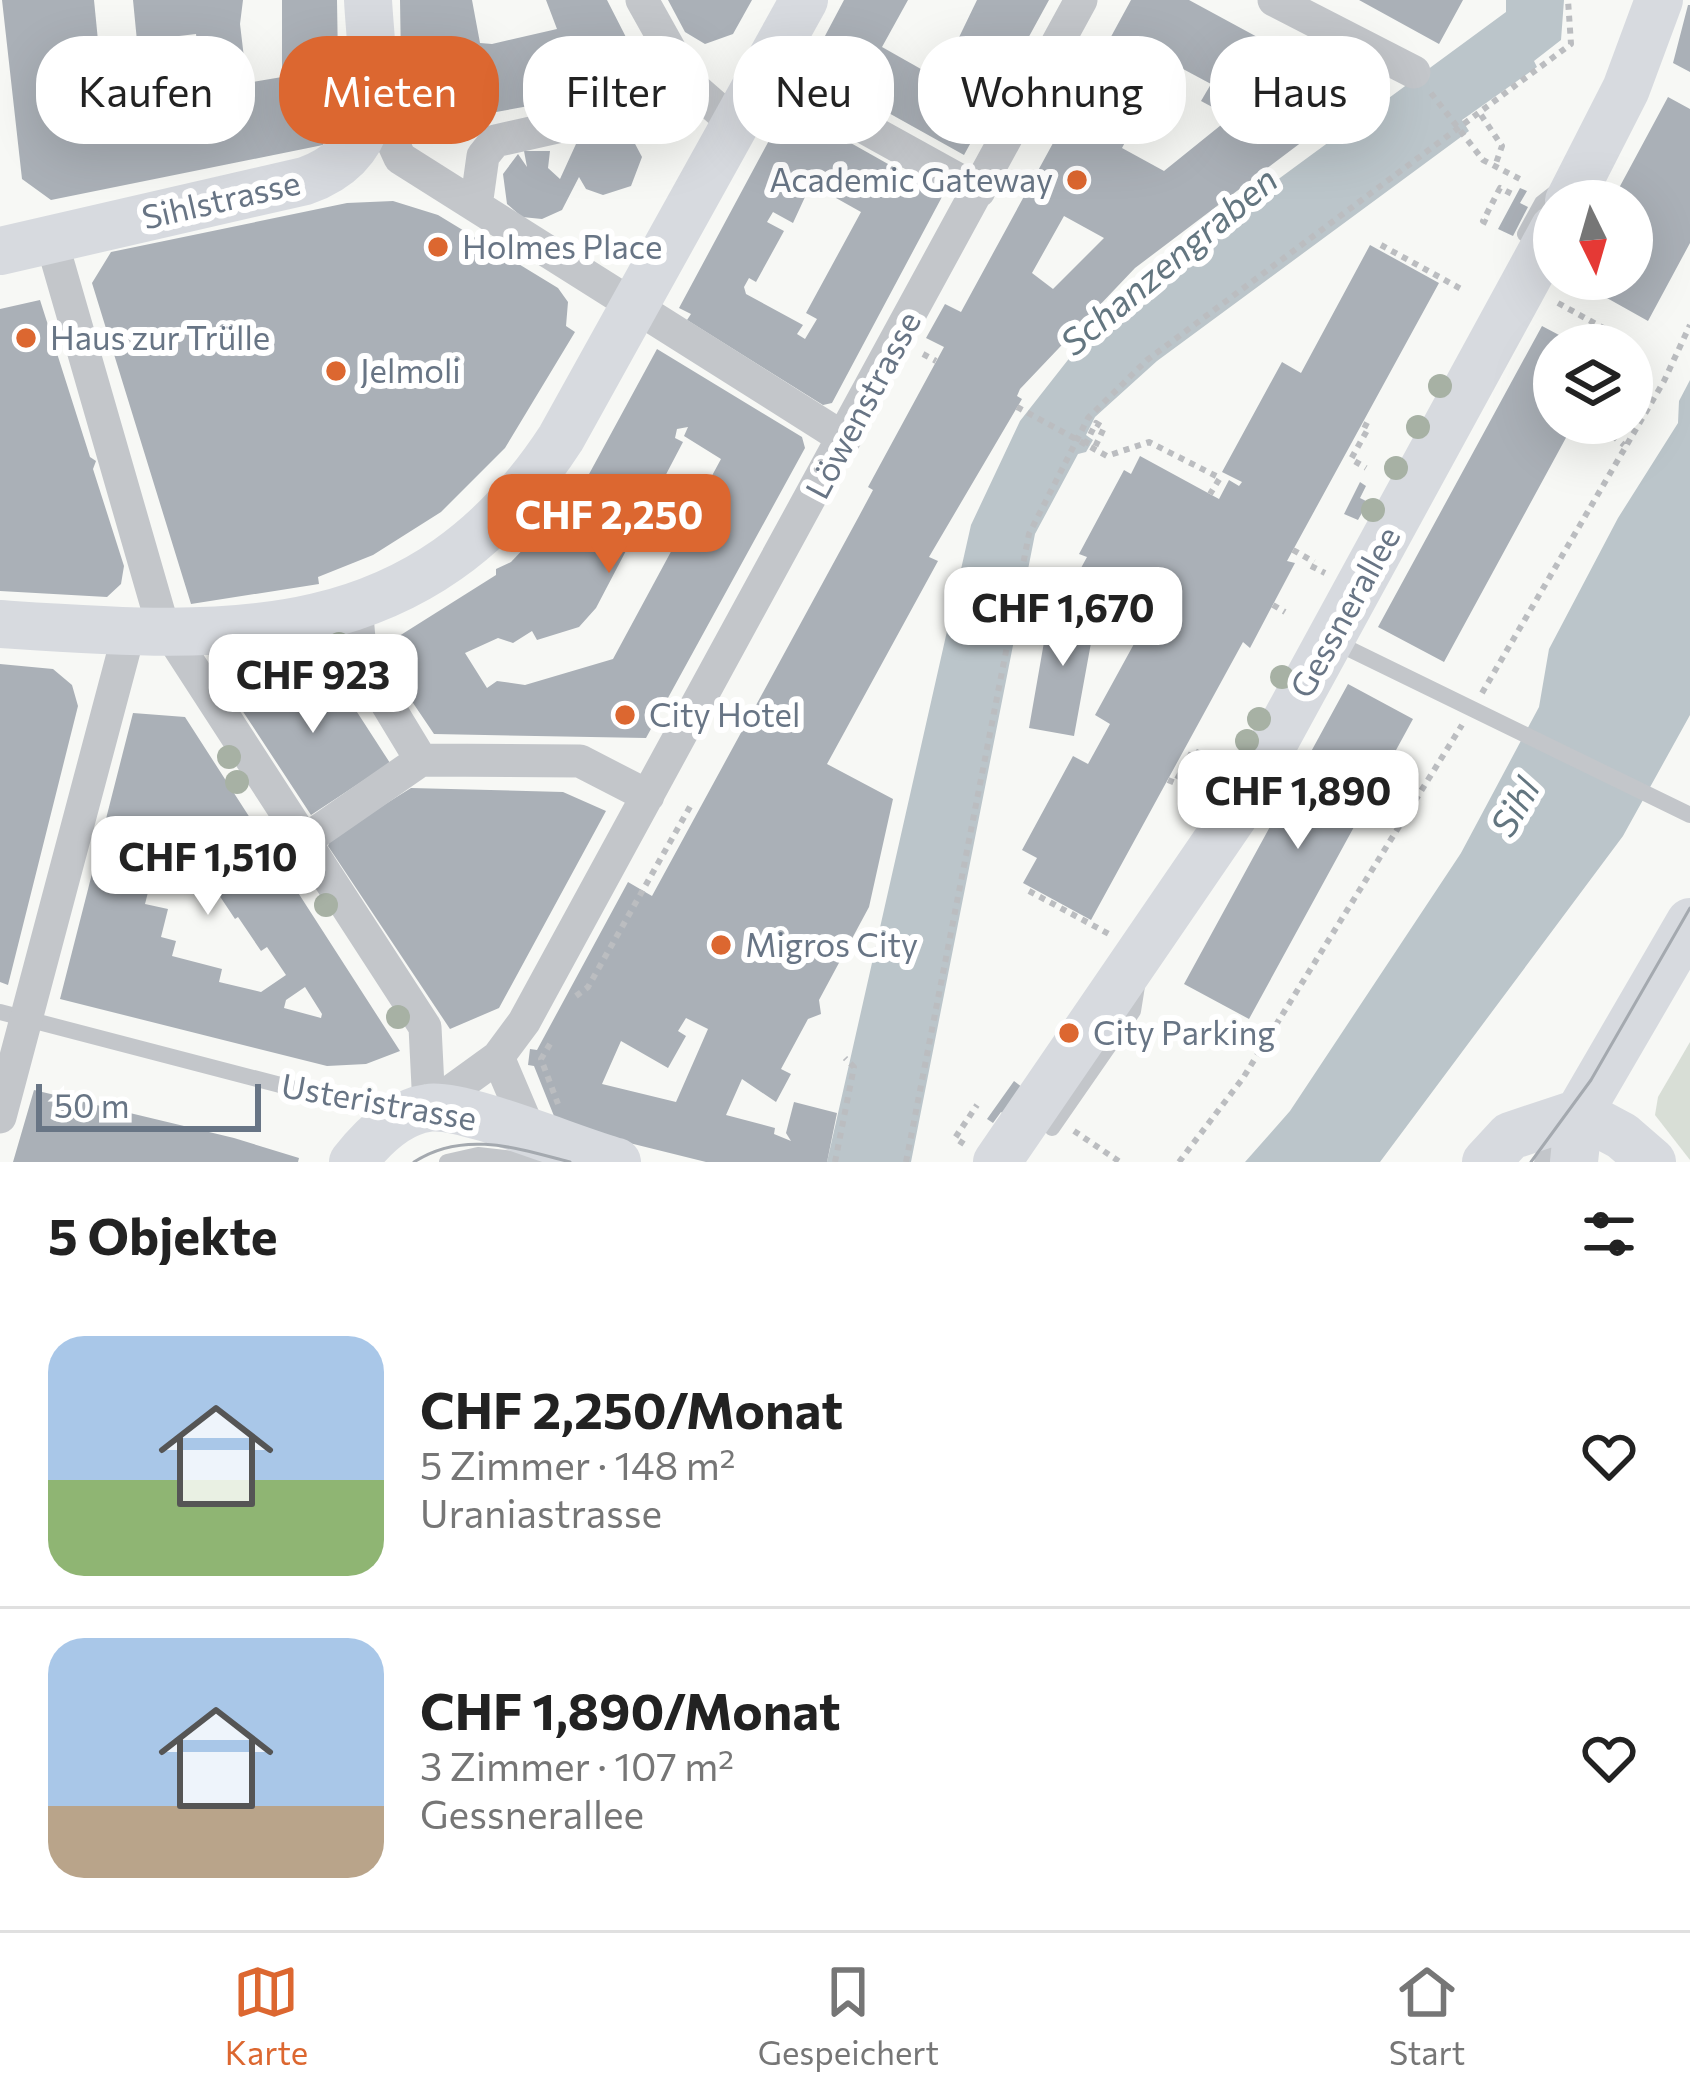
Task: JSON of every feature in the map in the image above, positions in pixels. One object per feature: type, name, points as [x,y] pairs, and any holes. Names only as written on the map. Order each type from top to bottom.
[{"type":"street","name":"Sihlstrasse","points":[[368,0],[370,36]]},
{"type":"street","points":[[641,0],[661,36]]},
{"type":"street","points":[[784,36],[804,0]]},
{"type":"street","name":"Löwenstrasse","points":[[353,1162],[399,1119],[429,1107],[498,1057],[524,1022],[1081,0]]},
{"type":"street","points":[[1274,0],[1414,72]]},
{"type":"street","name":"Gessnerallee","points":[[1575,180],[1633,75],[1659,0]]},
{"type":"street","points":[[709,102],[733,122]]},
{"type":"street","points":[[0,624],[155,634],[272,628],[356,604],[447,557],[519,494],[561,438],[733,130]]},
{"type":"street","points":[[476,206],[483,155],[495,141],[523,135]]},
{"type":"street","name":"Sihlstrasse","points":[[0,250],[328,173],[356,144]]},
{"type":"street","points":[[394,144],[400,158],[844,439]]},
{"type":"street","points":[[893,144],[979,191]]},
{"type":"street","points":[[51,239],[155,634],[304,841],[425,1027],[429,1107]]},
{"type":"street","name":"Gessnerallee","points":[[982,1154],[1122,948],[1235,814],[1533,261]]},
{"type":"street","points":[[356,604],[361,661],[421,760]]},
{"type":"street","points":[[0,1117],[13,1016],[155,634]]},
{"type":"street","points":[[304,841],[421,760],[580,761],[648,796]]},
{"type":"street","points":[[1574,1162],[1579,1113],[1690,922]]},
{"type":"street","points":[[498,1057],[546,1139]]},
{"type":"street","name":"Usteristrasse","points":[[429,1107],[461,1111],[617,1162]]},
{"type":"street","points":[[1486,1162],[1510,1136],[1579,1113],[1622,1136],[1652,1162]]},
{"type":"lane","points":[[1510,260],[1533,219]]},
{"type":"lane","points":[[1491,346],[1494,289]]},
{"type":"lane","points":[[1330,640],[1446,692],[1690,815]]},
{"type":"lane","points":[[1052,1128],[1133,1011],[1122,948]]},
{"type":"lane","name":"Usteristrasse","points":[[13,1016],[338,1100],[429,1107]]},
{"type":"lane","points":[[1542,1162],[1579,1113]]},
{"type":"lane","points":[[447,1162],[546,1139]]},
{"type":"path","points":[[906,1162],[1029,534],[1086,445],[1088,418],[1147,360],[1571,44],[1568,0]]},
{"type":"path","points":[[1414,72],[1483,160],[1522,180]]},
{"type":"path","points":[[1481,115],[1502,146],[1495,166]]},
{"type":"path","points":[[1487,223],[1483,221],[1500,188],[1514,195]]},
{"type":"path","points":[[1381,245],[1463,290]]},
{"type":"path","points":[[1553,300],[1596,324]]},
{"type":"path","points":[[1479,698],[1690,326]]},
{"type":"path","points":[[922,354],[936,361]]},
{"type":"path","points":[[1022,409],[1108,456],[1149,442],[1220,478],[1210,494]]},
{"type":"path","points":[[1366,468],[1351,460],[1370,427],[1363,423],[1384,434]]},
{"type":"path","points":[[1293,550],[1314,562]]},
{"type":"path","points":[[1273,605],[1286,612]]},
{"type":"path","points":[[1179,1162],[1243,1078],[1467,716]]},
{"type":"path","points":[[1187,790],[1168,780],[1175,783],[1193,750],[1205,757]]},
{"type":"path","points":[[568,1009],[588,987],[691,805]]},
{"type":"path","points":[[1028,891],[1122,948]]},
{"type":"path","points":[[546,1139],[542,1059],[560,1026]]},
{"type":"path","points":[[835,1162],[854,1067],[845,1058]]},
{"type":"path","points":[[977,1105],[955,1138],[982,1154]]},
{"type":"path","points":[[1074,1131],[1120,1162]]},
{"type":"shaded area","points":[[1690,1042],[1690,1160],[1655,1115],[1658,1097]]},
{"type":"water","name":"Schanzengraben","points":[[1506,0],[1564,0],[1561,40],[1534,61],[1537,67],[1462,120],[1469,131],[1157,361],[1095,417],[1086,435],[1093,440],[1086,452],[1078,454],[1035,534],[911,1162],[827,1162],[971,525],[1020,421],[1071,356],[1175,255],[1326,144],[1390,144],[1390,97],[1506,12]]},
{"type":"water","name":"Sihl","points":[[1690,380],[1690,715],[1623,836],[1380,1162],[1245,1162],[1290,1111],[1461,853],[1539,707],[1549,649],[1618,518],[1678,423],[1679,401]]},
{"type":"building","points":[[2,0],[94,0],[98,36],[36,36],[36,144],[255,144],[255,82],[279,78],[279,144],[323,144],[51,200],[22,179]]},
{"type":"building","points":[[133,0],[243,0],[241,36],[137,36]]},
{"type":"building","points":[[282,0],[337,0],[338,36],[282,36]]},
{"type":"building","points":[[400,0],[472,0],[479,36],[401,36]]},
{"type":"building","points":[[546,0],[607,0],[625,36],[527,36],[557,29]]},
{"type":"building","points":[[668,0],[752,0],[733,34],[709,43],[709,36],[685,32]]},
{"type":"building","points":[[844,0],[908,0],[888,36],[825,36]]},
{"type":"building","points":[[977,0],[1049,0],[1029,36],[960,36]]},
{"type":"building","points":[[1131,0],[1189,0],[1255,36],[1210,36],[1210,83],[1186,71],[1186,36],[1111,36]]},
{"type":"building","points":[[1359,0],[1463,0],[1439,44]]},
{"type":"building","points":[[1690,5],[1690,72],[1673,63]]},
{"type":"building","points":[[523,37],[523,107],[499,112],[499,42]]},
{"type":"building","points":[[894,54],[918,67],[918,129],[894,116]]},
{"type":"building","points":[[1210,86],[1210,106],[1201,101]]},
{"type":"building","points":[[1668,97],[1690,109],[1690,243],[1648,321],[1610,300],[1653,300],[1653,180],[1623,180]]},
{"type":"building","points":[[1210,134],[1210,144],[1299,144],[1135,268],[1020,389],[1017,396],[1022,399],[929,557],[938,561],[827,764],[893,799],[869,907],[819,1000],[821,1014],[808,1019],[781,1069],[791,1074],[776,1102],[742,1079],[726,1115],[775,1128],[774,1134],[791,1141],[786,1133],[794,1102],[837,1113],[827,1162],[706,1162],[565,1127],[554,1116],[534,1066],[528,1065],[530,1049],[537,1050],[628,882],[652,896],[873,490],[868,487],[944,347],[926,338],[945,304],[961,312],[1053,144],[1124,144],[1122,148],[1164,171]],"holes":[[[1064,216],[1104,238],[1053,289],[1032,273]],[[686,1018],[708,1029],[676,1102],[602,1084],[621,1041],[668,1068],[686,1036],[678,1031]]]},
{"type":"building","points":[[576,144],[635,144],[642,157],[631,186],[603,195],[586,189],[579,177],[562,210],[542,219],[522,217],[507,204],[503,174],[518,154],[527,167],[524,151],[550,151],[548,168],[560,179]]},
{"type":"building","points":[[767,144],[853,144],[943,195],[832,403],[823,405],[687,320],[691,314],[679,308]],"holes":[[[811,184],[861,212],[806,313],[817,319],[805,339],[797,334],[803,325],[746,294],[744,287],[749,278],[756,282],[784,231],[767,222],[773,212],[793,223]]]},
{"type":"building","points":[[944,144],[970,144],[964,155]]},
{"type":"building","points":[[1520,188],[1527,191],[1520,203],[1528,207],[1513,236],[1498,229]]},
{"type":"building","name":"Jelmoli","points":[[393,201],[438,215],[558,288],[568,302],[566,326],[575,332],[505,448],[441,512],[373,555],[318,577],[319,584],[191,604],[92,283],[111,252],[347,203]]},
{"type":"building","points":[[1370,245],[1439,283],[1287,561],[1295,563],[1250,648],[1243,642],[1091,920],[1023,883],[1037,858],[1022,850],[1073,756],[1088,764],[1110,724],[1095,715],[1146,622],[1161,630],[1175,605],[1169,602],[1164,612],[1139,599],[1145,589],[1139,586],[1129,605],[1076,577],[1087,557],[1079,554],[1124,470],[1131,474],[1140,456],[1219,499],[1229,480],[1239,486],[1242,482],[1222,472],[1282,362],[1301,373]]},
{"type":"building","points":[[40,300],[90,457],[96,461],[93,469],[124,566],[121,584],[107,597],[0,591],[0,309]]},
{"type":"building","points":[[1533,343],[1533,444],[1563,444],[1444,662],[1378,627]]},
{"type":"building","points":[[657,349],[802,437],[805,448],[646,738],[434,734],[384,660],[388,643],[496,575],[496,569],[511,562],[550,521],[546,517],[557,505],[561,508],[582,487]],"holes":[[[688,427],[684,436],[721,459],[613,659],[525,685],[497,681],[487,688],[465,653],[498,638],[513,643],[532,631],[537,640],[579,627],[596,608],[683,442],[675,438],[677,429]]]},
{"type":"building","points":[[1360,482],[1366,486],[1360,498],[1368,502],[1358,520],[1344,514]]},
{"type":"building","points":[[1051,602],[1097,610],[1074,736],[1029,728]]},
{"type":"building","points":[[0,664],[53,669],[72,685],[78,706],[8,985],[0,982]]},
{"type":"building","points":[[260,673],[335,678],[390,763],[311,815],[240,707]]},
{"type":"building","points":[[1348,684],[1413,719],[1249,1019],[1184,984]]},
{"type":"building","points":[[133,713],[185,717],[400,1051],[366,1064],[327,1066],[60,999]],"holes":[[[162,838],[185,844],[194,868],[199,865],[235,919],[261,951],[267,947],[286,975],[261,992],[219,982],[222,969],[172,956],[176,941],[161,937],[168,909],[145,904]],[[305,987],[322,1014],[321,1018],[284,1008],[286,1000]]]},
{"type":"building","points":[[411,788],[563,792],[606,811],[499,1008],[450,1029],[328,846],[331,838]]},
{"type":"building","points":[[1014,1081],[1027,1091],[1008,1117],[1001,1112],[993,1123],[987,1119]]},
{"type":"building","points":[[34,1090],[234,1138],[299,1158],[298,1162],[13,1162]]},
{"type":"tram line","points":[[1531,1162],[1591,1080],[1690,908]]},
{"type":"tram line","points":[[414,1162],[433,1152],[471,1144],[510,1147],[570,1162]]},
{"type":"place","name":"Academic Gateway","points":[[1077,180]]},
{"type":"place","name":"Holmes Place","points":[[438,247]]},
{"type":"place","name":"Haus zur Trülle","points":[[26,338]]},
{"type":"place","name":"Jelmoli","points":[[336,371]]},
{"type":"place","name":"City Hotel","points":[[625,715]]},
{"type":"place","name":"Migros City","points":[[721,945]]},
{"type":"place","name":"City Parking","points":[[1069,1033]]}]
